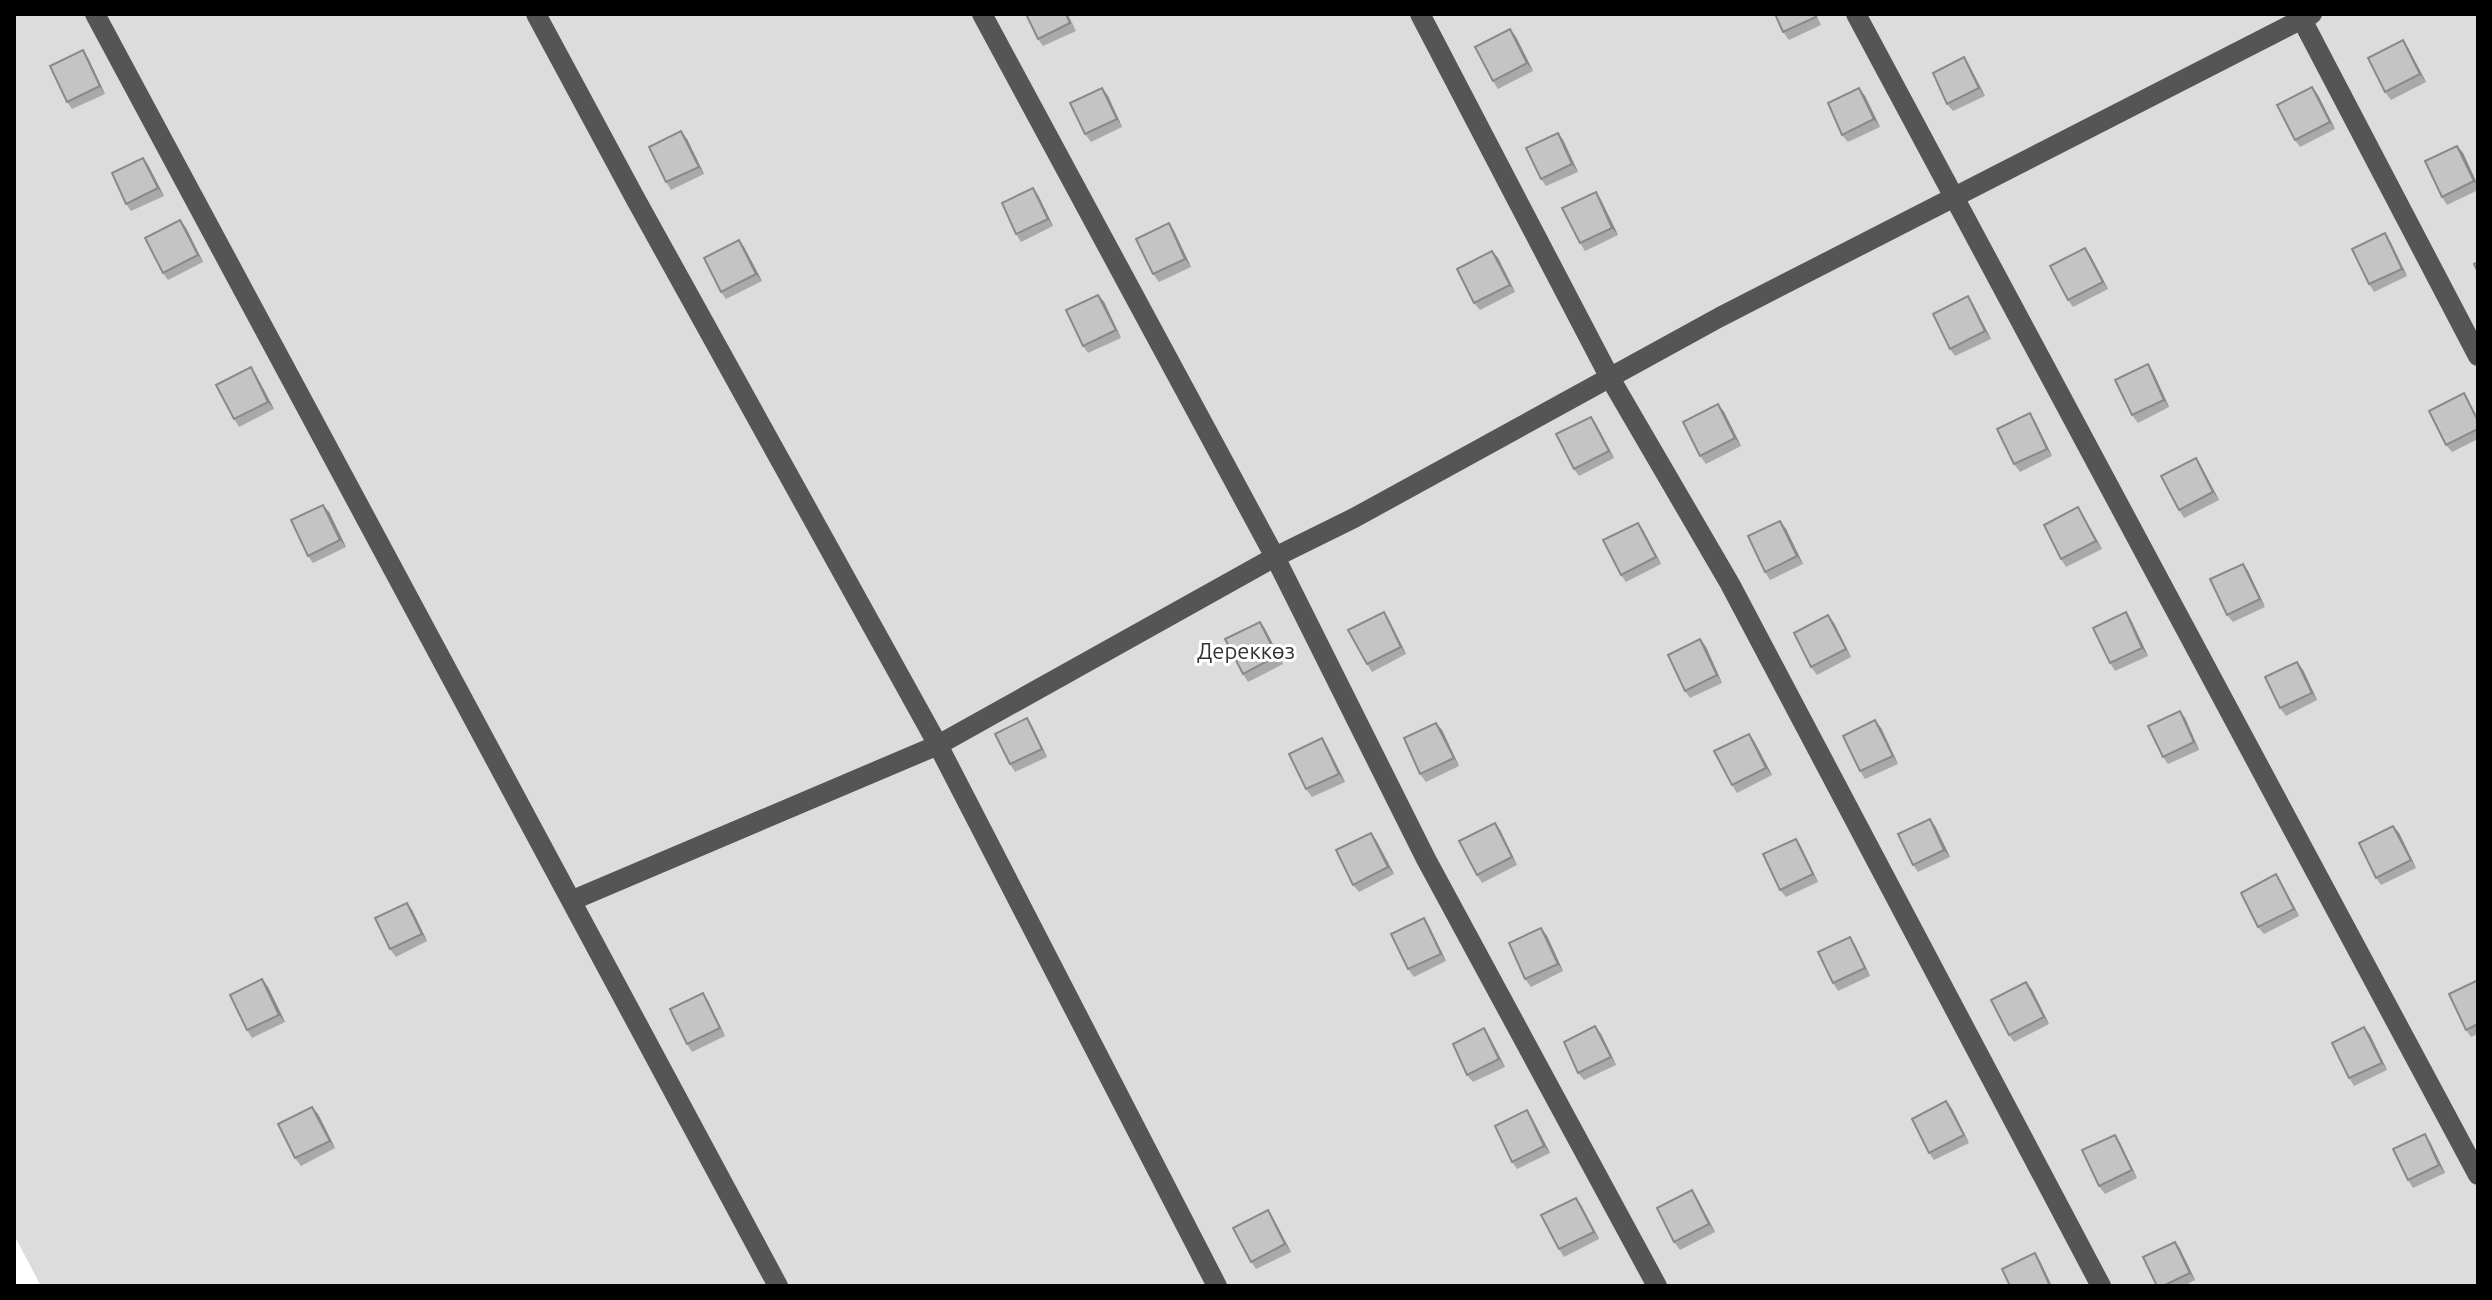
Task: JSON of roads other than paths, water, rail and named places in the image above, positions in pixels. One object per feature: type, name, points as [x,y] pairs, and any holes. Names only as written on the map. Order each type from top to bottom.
[{"type":"street","points":[[95,14],[778,1286]]},
{"type":"street","points":[[536,14],[938,745],[1217,1286]]},
{"type":"street","points":[[982,14],[1275,557],[1426,859],[1657,1286]]},
{"type":"street","points":[[1420,14],[1610,378],[1730,584],[2101,1286]]},
{"type":"street","points":[[1856,14],[2478,1175]]},
{"type":"street","points":[[573,900],[938,745],[1275,557],[1354,518],[1720,317],[2304,16],[2478,356]]},
{"type":"park label","name":"Дереккөз","points":[[1246,650]]}]
